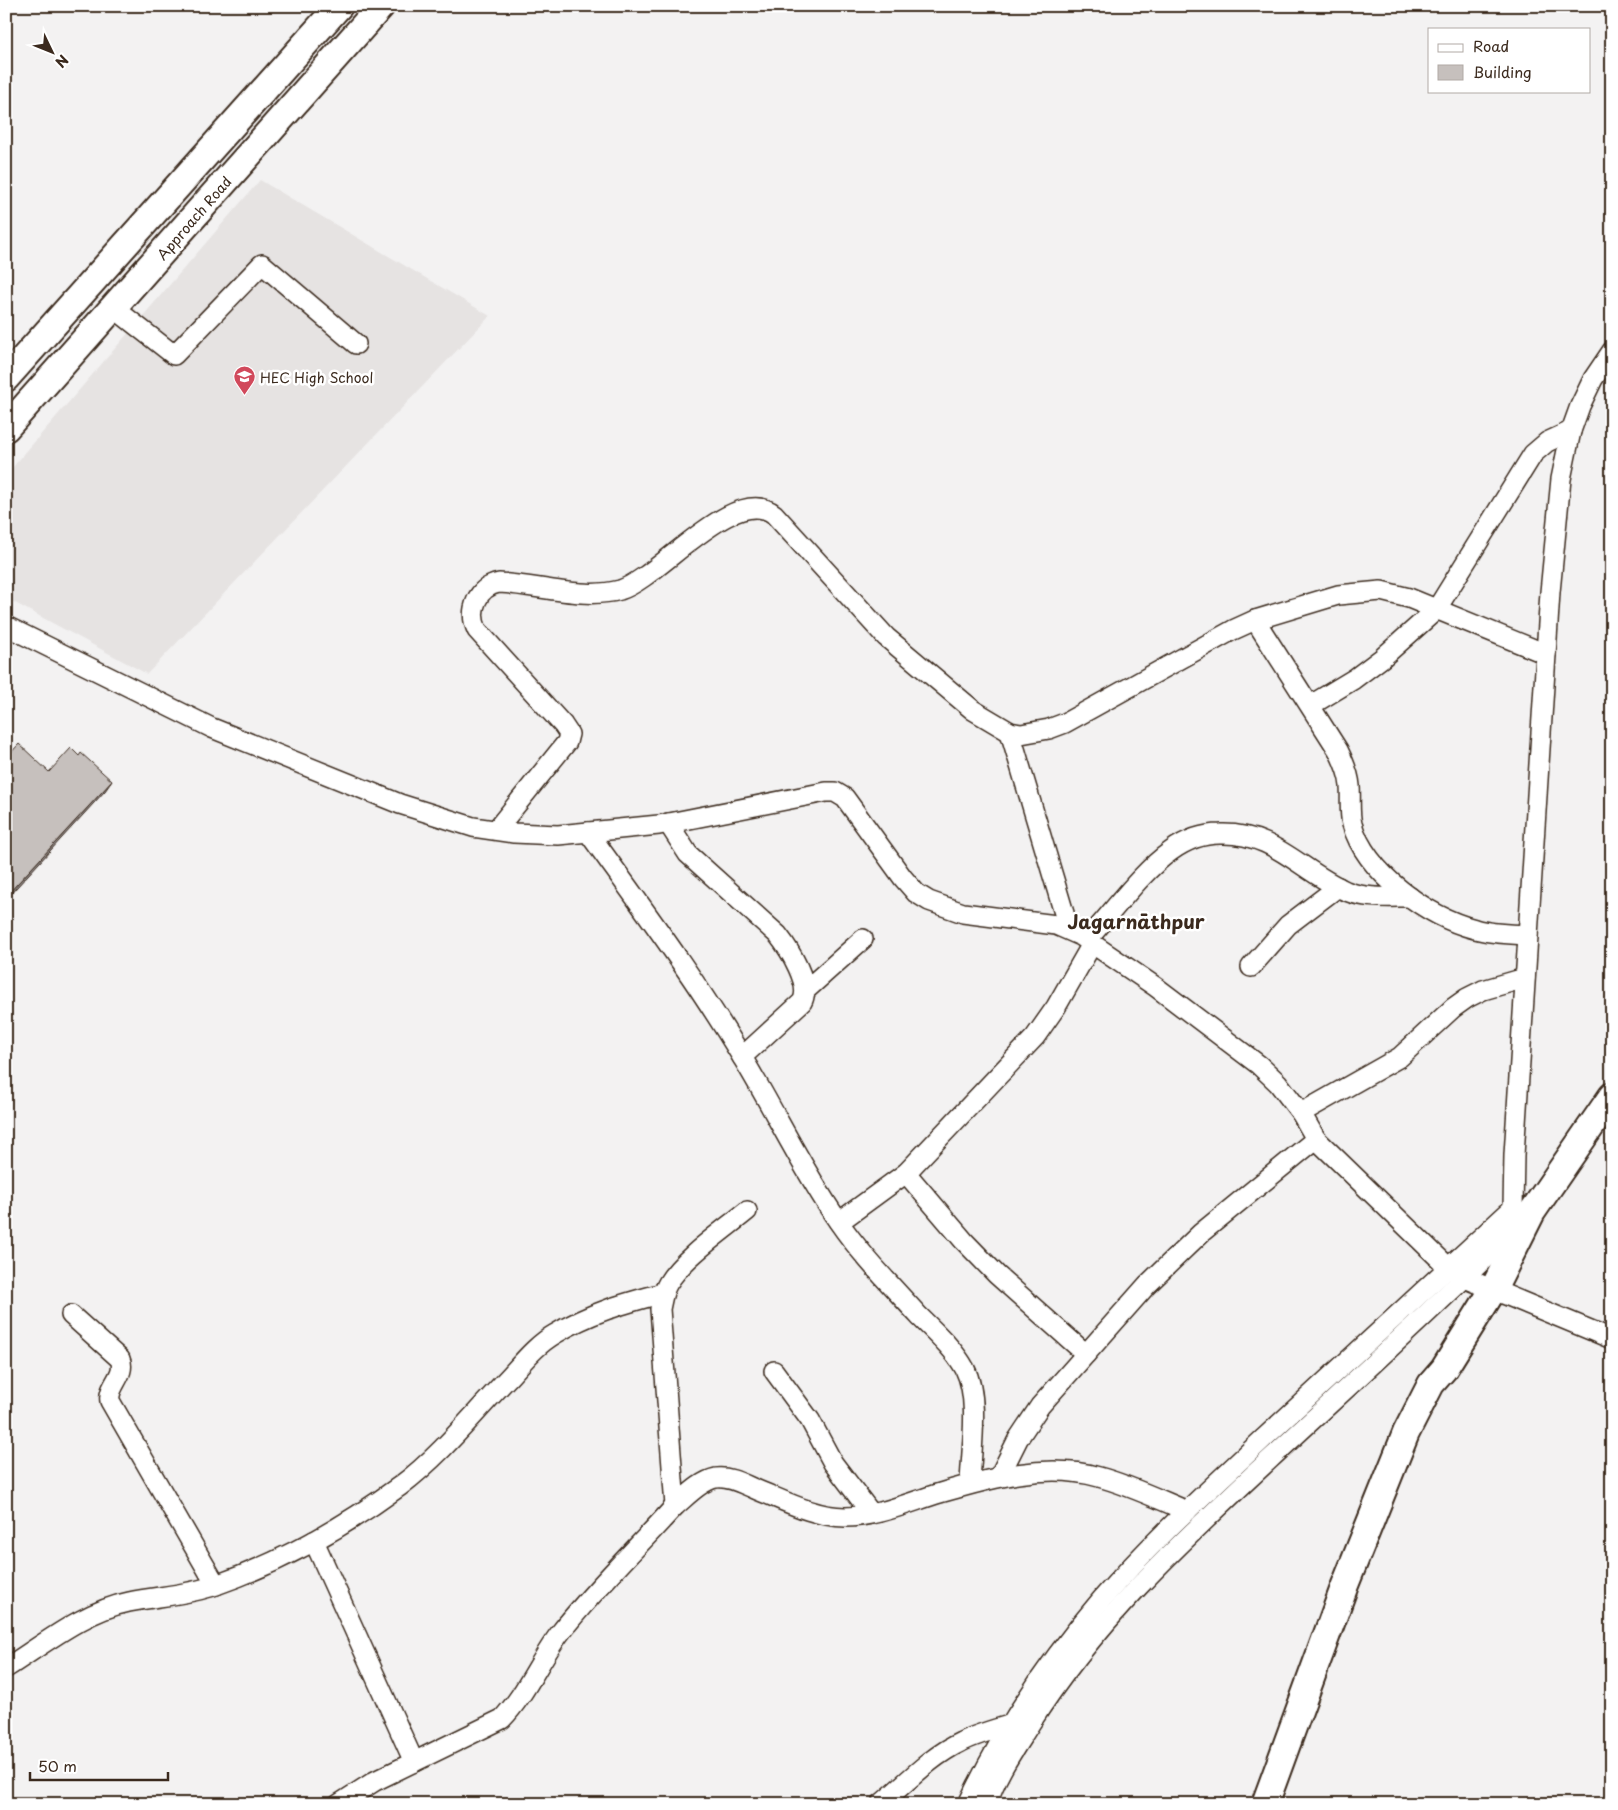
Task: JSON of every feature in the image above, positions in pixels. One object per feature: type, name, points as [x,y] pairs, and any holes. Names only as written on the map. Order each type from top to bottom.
[{"type":"main road","points":[[6,378],[339,6]]},
{"type":"main road","name":"Approach Road","points":[[6,428],[380,6]]},
{"type":"main road","points":[[1265,1804],[1352,1569],[1402,1442],[1430,1384],[1444,1370],[1494,1290],[1517,1223],[1551,1182],[1612,1096]]},
{"type":"main road","points":[[1283,1804],[1338,1645],[1425,1426],[1442,1390],[1444,1370]]},
{"type":"street","points":[[114,308],[174,355],[262,264],[356,344]]},
{"type":"street","points":[[987,1804],[1009,1758],[1042,1705],[1111,1615],[1193,1531],[1466,1278],[1517,1223],[1514,1155],[1546,654],[1561,479],[1571,431],[1580,406],[1593,379],[1612,351]]},
{"type":"street","points":[[1311,705],[1354,679],[1382,658],[1436,610],[1533,454],[1548,442],[1571,431]]},
{"type":"street","points":[[496,830],[567,742],[569,734],[477,630],[474,623],[473,610],[481,593],[486,587],[499,583],[594,594],[622,589],[648,574],[710,526],[748,509],[764,509],[774,514],[886,637],[973,710],[1010,732],[1020,734],[1035,732],[1065,722],[1233,630],[1255,620],[1338,595],[1363,592],[1395,594],[1546,654]]},
{"type":"street","points":[[1255,620],[1338,750],[1348,774],[1350,815],[1357,836],[1381,872],[1410,897],[1442,916],[1475,929],[1528,935]]},
{"type":"street","points":[[6,626],[212,728],[400,804],[474,827],[558,835],[668,823],[826,792],[841,794],[852,805],[892,864],[916,893],[929,901],[964,913],[1036,920],[1069,930],[1090,942],[1156,987],[1259,1065],[1278,1083],[1301,1113],[1316,1139],[1448,1267],[1466,1278],[1612,1339]]},
{"type":"street","points":[[1010,732],[1069,930]]},
{"type":"street","points":[[668,823],[688,854],[778,935],[794,961],[806,990]]},
{"type":"street","points":[[588,832],[673,948],[742,1057],[813,1182],[839,1222],[865,1258],[943,1341],[965,1369],[973,1400],[970,1484]]},
{"type":"street","points":[[839,1222],[906,1173],[1036,1037],[1056,1007],[1090,942],[1153,867],[1186,841],[1205,834],[1237,833],[1253,836],[1268,843],[1338,887],[1359,896],[1410,897]]},
{"type":"street","points":[[1251,967],[1288,925],[1338,887]]},
{"type":"street","points":[[742,1057],[802,1002],[806,990],[862,938]]},
{"type":"street","points":[[1301,1113],[1400,1057],[1453,1008],[1467,998],[1483,990],[1525,978]]},
{"type":"street","points":[[999,1477],[1028,1423],[1147,1286],[1181,1251],[1316,1139]]},
{"type":"street","points":[[906,1173],[964,1241],[997,1275],[1086,1354]]},
{"type":"street","points":[[675,1506],[660,1309],[663,1293],[668,1282],[688,1261],[747,1211]]},
{"type":"street","points":[[968,1804],[995,1751],[1044,1675],[1102,1600],[1187,1511],[1448,1267],[1517,1223]]},
{"type":"street","points":[[6,1668],[62,1632],[109,1608],[128,1602],[185,1594],[216,1586],[314,1540],[353,1518],[415,1474],[527,1358],[554,1334],[607,1308],[663,1293]]},
{"type":"street","points":[[71,1315],[120,1359],[122,1371],[110,1396],[110,1401],[216,1586]]},
{"type":"street","points":[[1364,1345],[1377,1360]]},
{"type":"street","points":[[774,1371],[810,1420],[833,1463],[871,1514]]},
{"type":"street","points":[[339,1804],[375,1780],[502,1719],[516,1702],[560,1633],[675,1506],[704,1483],[714,1478],[723,1478],[824,1514],[843,1517],[871,1514],[999,1477],[1054,1471],[1098,1476],[1187,1511]]},
{"type":"street","points":[[314,1540],[414,1762]]},
{"type":"street","points":[[880,1804],[952,1747],[980,1734],[1013,1724]]},
{"type":"shaded area","name":"HEC High School","points":[[260,180],[490,316],[147,674],[6,598],[6,475]]},
{"type":"building","points":[[19,744],[49,772],[71,748],[79,756],[81,753],[112,781],[6,896],[6,801],[9,798],[6,796],[6,758]]},
{"type":"place","name":"HEC High School","points":[[244,396]]},
{"type":"district","name":"Jagarnāthpur","points":[[1136,921]]}]
